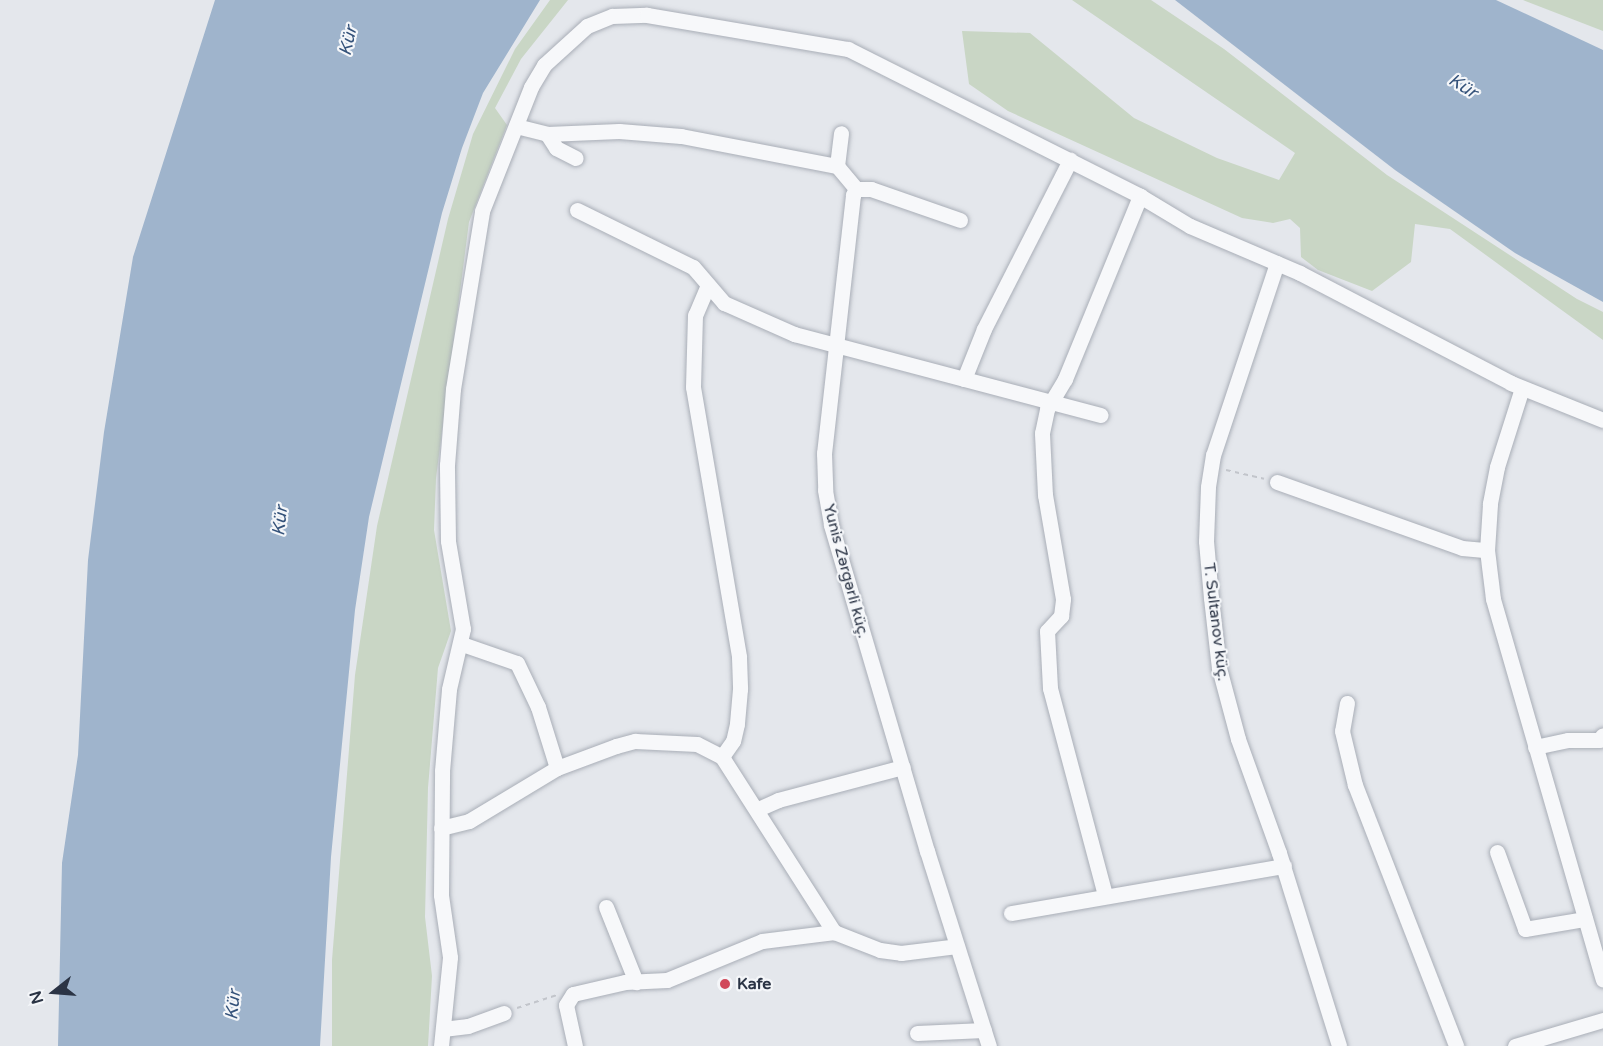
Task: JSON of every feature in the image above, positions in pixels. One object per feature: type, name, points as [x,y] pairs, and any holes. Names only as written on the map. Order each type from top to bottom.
[{"type":"street","points":[[441,1046],[450,957],[441,895],[441,828],[449,689],[462,644],[461,614],[448,541],[447,465],[453,390],[479,222],[531,87],[565,44],[598,21],[628,14],[848,49],[1140,196],[1198,230],[1277,263],[1522,388],[1603,420]]},
{"type":"street","points":[[516,126],[547,134],[620,131],[681,136],[837,166],[856,189],[871,189],[960,220]]},
{"type":"street","points":[[837,166],[840,133]]},
{"type":"street","points":[[547,134],[551,144],[576,158]]},
{"type":"street","points":[[964,379],[984,329],[1070,160]]},
{"type":"street","name":"Yunis Zərgərli küç.","points":[[856,189],[850,210],[824,453],[825,490],[831,525],[989,1046]]},
{"type":"street","points":[[1105,895],[1048,666],[1047,631],[1061,616],[1063,608],[1041,464],[1043,420],[1140,196]]},
{"type":"street","points":[[577,210],[693,267],[724,303],[835,347],[1100,415]]},
{"type":"street","name":"T. Sultanov küç.","points":[[1277,263],[1211,467],[1206,541],[1219,668],[1238,739],[1284,866],[1339,1046]]},
{"type":"street","points":[[708,285],[695,315],[692,368],[739,657],[740,688],[733,741],[722,756]]},
{"type":"street","points":[[1522,388],[1497,467],[1487,550],[1493,599],[1603,979]]},
{"type":"street","points":[[1277,482],[1449,544],[1487,550]]},
{"type":"street","points":[[462,644],[517,663],[538,707],[557,768]]},
{"type":"street","points":[[1347,703],[1342,730],[1355,785],[1456,1046]]},
{"type":"street","points":[[1534,747],[1554,742],[1599,740],[1603,735]]},
{"type":"street","points":[[441,828],[468,821],[557,768],[635,741],[697,744],[722,756],[758,809],[834,933]]},
{"type":"street","points":[[758,809],[778,800],[903,767]]},
{"type":"street","points":[[1497,852],[1525,929],[1585,919]]},
{"type":"street","points":[[1011,913],[1284,866]]},
{"type":"street","points":[[606,907],[636,982]]},
{"type":"street","points":[[575,1046],[568,998],[600,986],[679,977],[762,941],[834,933],[880,950],[901,953],[957,946]]},
{"type":"street","points":[[443,1029],[468,1026],[504,1013]]},
{"type":"street","points":[[1515,1046],[1603,1020]]},
{"type":"street","points":[[917,1033],[984,1030]]},
{"type":"path","points":[[1211,467],[1277,482]]},
{"type":"path","points":[[504,1013],[550,995],[568,998]]},
{"type":"green space","points":[[550,0],[568,0],[521,59],[495,108],[507,125],[469,222],[436,478],[434,530],[451,631],[438,668],[428,788],[425,917],[432,976],[428,1046],[332,1046],[332,960],[355,675],[377,526],[448,219],[473,134],[515,49]]},
{"type":"green space","points":[[1072,0],[1151,0],[1224,49],[1387,175],[1577,299],[1603,312],[1603,340],[1450,229],[1415,224],[1411,262],[1372,291],[1318,270],[1301,257],[1300,228],[1290,219],[1273,223],[1242,218],[1008,111],[969,84],[962,31],[1030,33],[1134,118],[1217,158],[1279,180],[1295,153]]},
{"type":"green space","points":[[1523,0],[1603,0],[1603,31]]},
{"type":"water","name":"Kür","points":[[215,0],[540,0],[483,93],[462,148],[442,213],[369,517],[355,610],[331,857],[320,1046],[58,1046],[62,863],[78,755],[88,560],[104,432],[133,257]]},
{"type":"water","name":"Kür","points":[[1175,0],[1496,0],[1603,50],[1603,302],[1515,253],[1395,170]]},
{"type":"place","name":"Kafe","points":[[725,984]]}]
